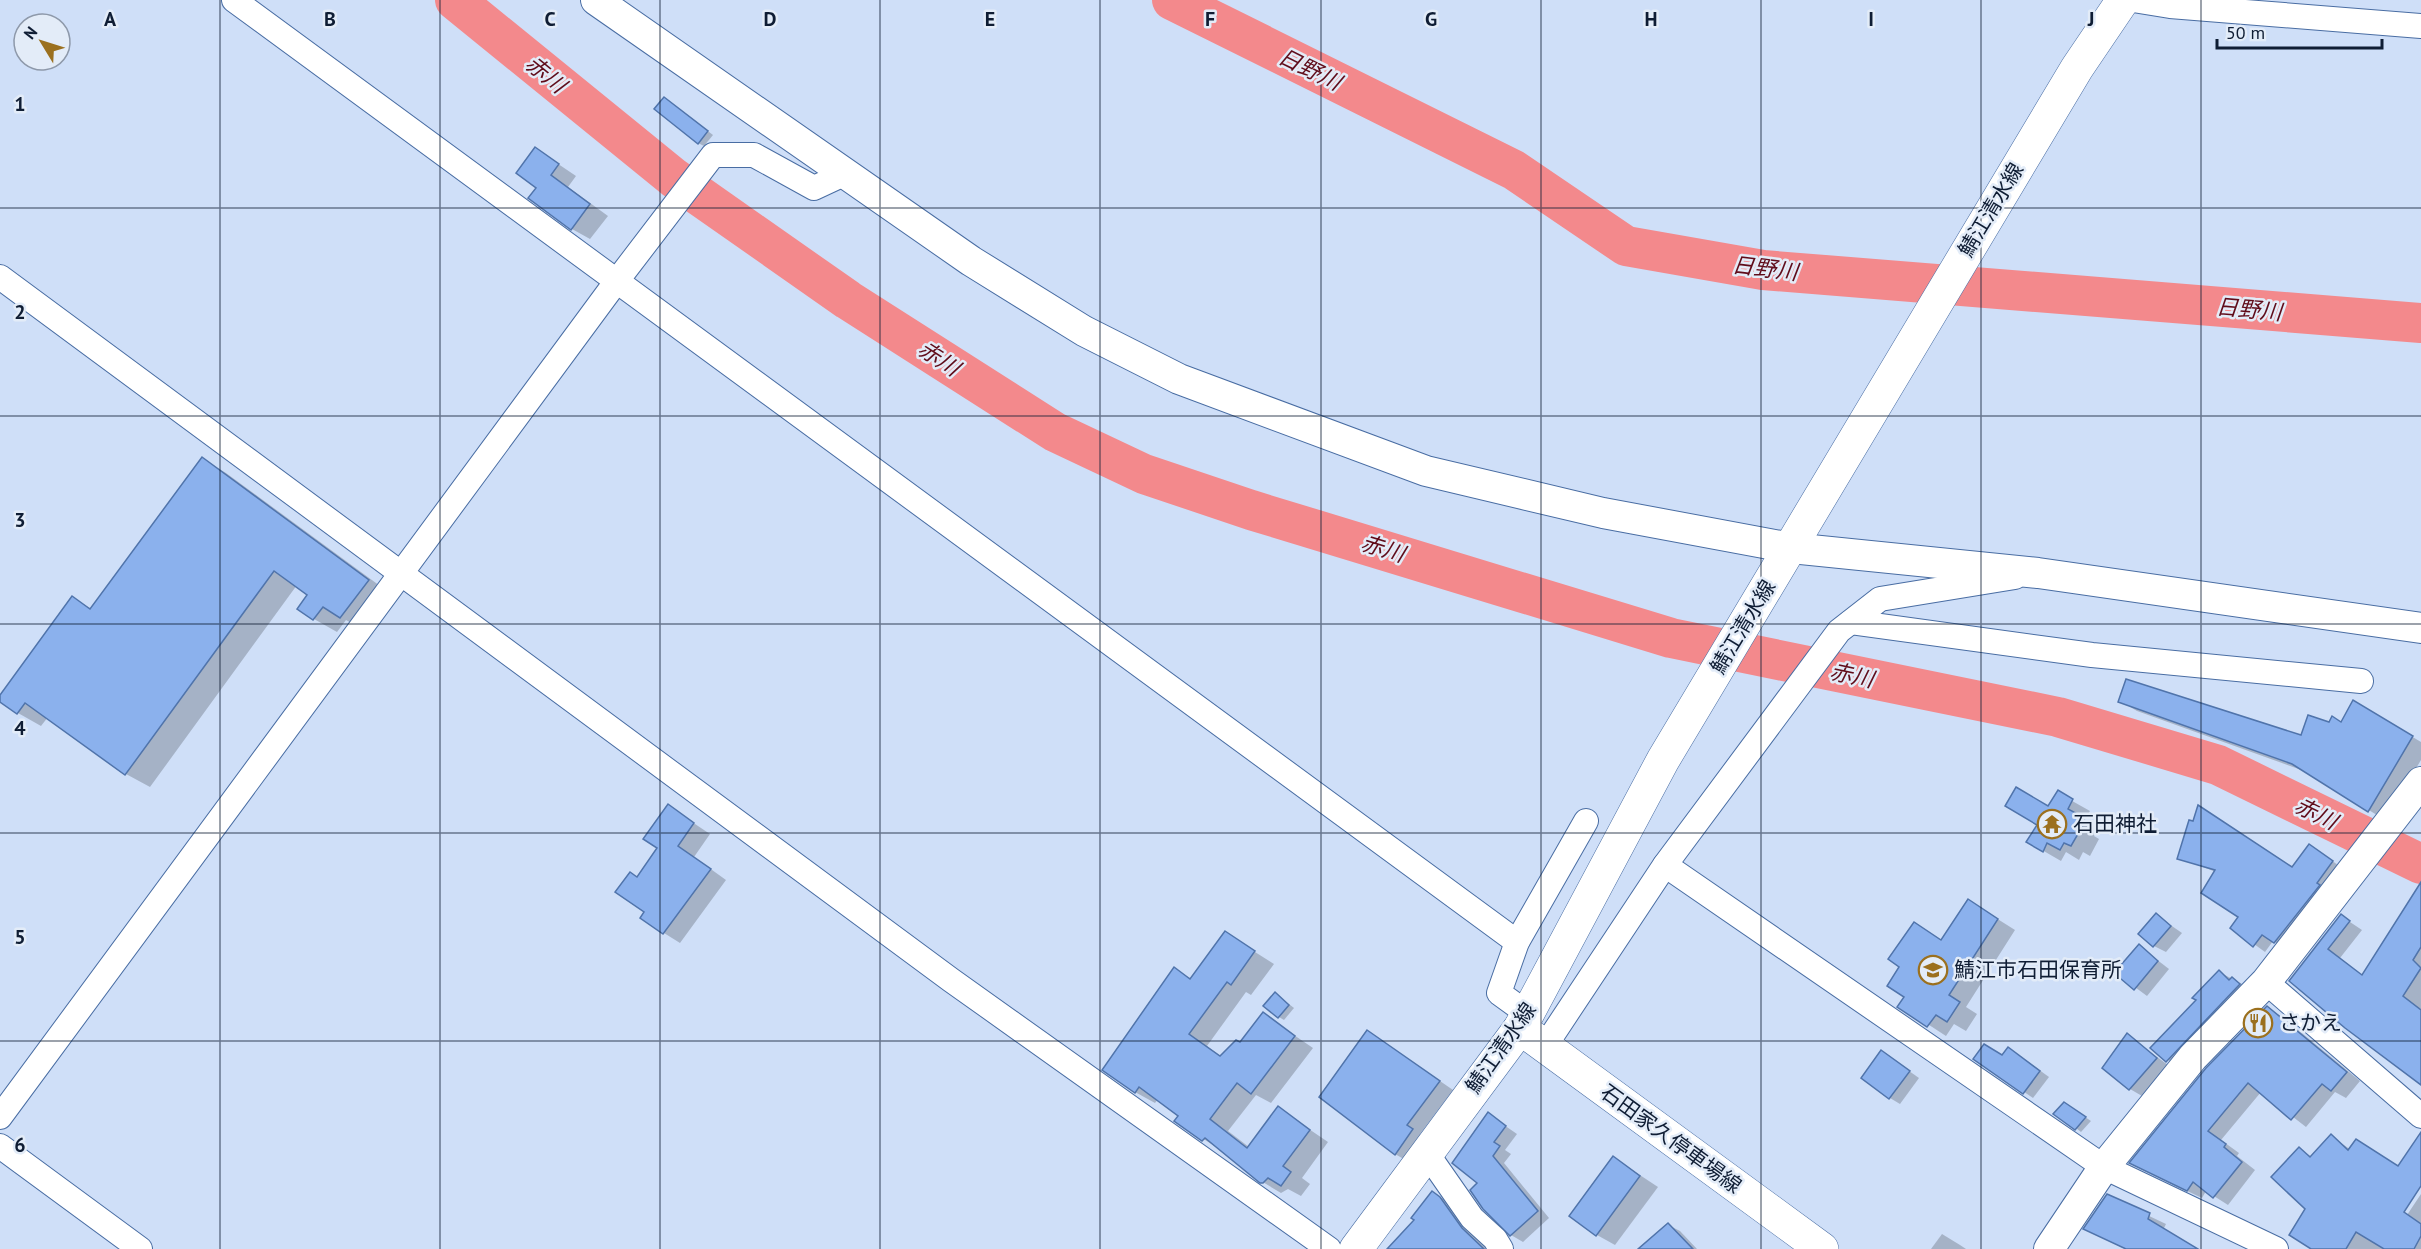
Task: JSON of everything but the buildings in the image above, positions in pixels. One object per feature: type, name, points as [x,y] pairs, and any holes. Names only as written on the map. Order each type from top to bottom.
[{"type":"main road","name":"鯖江清水線","points":[[1356,1249],[1426,1152],[1531,1030],[1663,760],[2077,68],[2123,0]]},
{"type":"main road","name":"石田家久停車場線","points":[[1531,1030],[1822,1249]]},
{"type":"street","points":[[234,0],[1517,942]]},
{"type":"street","points":[[596,0],[971,261],[1084,331],[1179,379],[1426,471],[1603,513],[1791,548],[2038,573],[2421,628]]},
{"type":"street","points":[[2133,0],[2170,6],[2421,26]]},
{"type":"street","points":[[0,1117],[616,282],[713,155],[754,155],[814,188],[844,174]]},
{"type":"street","points":[[0,277],[951,980],[1329,1249]]},
{"type":"street","points":[[1586,821],[1517,942],[1499,993],[1531,1030],[1665,865],[1839,631],[1880,599],[2038,573]]},
{"type":"street","points":[[1851,622],[2092,655],[2361,681]]},
{"type":"street","points":[[2049,1249],[2104,1167],[2193,1057],[2266,982],[2358,860],[2421,782]]},
{"type":"street","points":[[1665,865],[2104,1167],[2276,1249]]},
{"type":"street","points":[[2266,982],[2421,1116]]},
{"type":"street","points":[[0,1146],[140,1249]]},
{"type":"street","points":[[1426,1152],[1472,1218],[1495,1239],[1501,1249]]},
{"type":"waterway","name":"赤川","points":[[455,0],[674,178],[848,300],[1055,432],[1144,474],[1251,510],[1671,638],[2058,717],[2218,765],[2421,864]]},
{"type":"waterway","name":"日野川","points":[[1172,0],[1514,170],[1626,246],[1763,270],[2421,323]]},
{"type":"place","name":"石田神社","points":[[2052,824]]},
{"type":"place","name":"鯖江市石田保育所","points":[[1933,970]]},
{"type":"place","name":"さかえ","points":[[2258,1023]]}]
